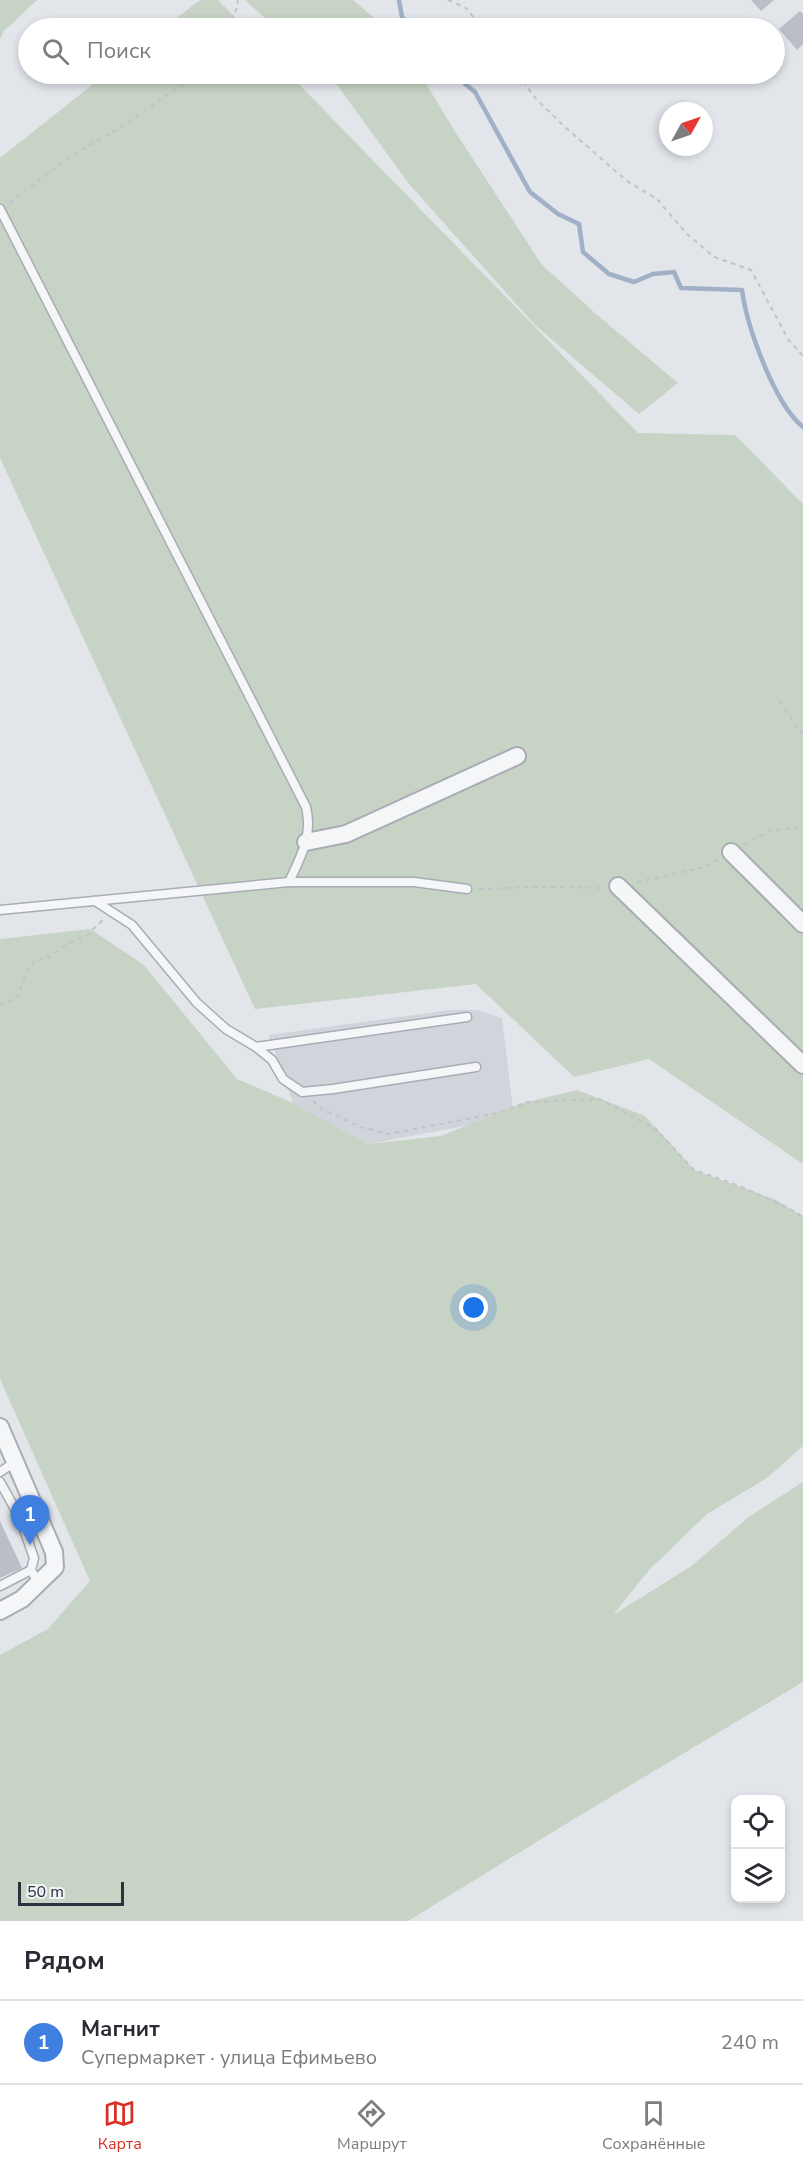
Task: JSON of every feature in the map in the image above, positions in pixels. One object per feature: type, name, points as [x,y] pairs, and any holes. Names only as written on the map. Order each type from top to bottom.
[{"type":"street","points":[[306,842],[346,834],[517,756]]},
{"type":"street","points":[[731,852],[803,924]]},
{"type":"street","points":[[618,886],[803,1065]]},
{"type":"street","points":[[0,1427],[54,1552],[55,1567],[35,1577],[22,1599],[0,1611]]},
{"type":"lane","points":[[0,209],[306,807],[310,824],[306,842],[289,882]]},
{"type":"lane","points":[[0,910],[289,882],[414,882],[466,889]]},
{"type":"lane","points":[[95,900],[132,925],[197,1003],[226,1029],[256,1047],[272,1060],[283,1080],[302,1092],[476,1067]]},
{"type":"lane","points":[[256,1047],[467,1017]]},
{"type":"lane","points":[[0,1472],[15,1462]]},
{"type":"lane","points":[[0,1482],[20,1518],[34,1558],[35,1577],[0,1586]]},
{"type":"path","points":[[232,18],[236,10],[237,0]]},
{"type":"path","points":[[448,0],[466,8],[474,18]]},
{"type":"path","points":[[0,209],[69,157],[121,127],[184,84]]},
{"type":"path","points":[[525,84],[536,99],[566,128],[627,180],[657,199],[686,233],[714,257],[751,270],[788,339],[803,356]]},
{"type":"path","points":[[780,701],[803,735]]},
{"type":"path","points":[[466,889],[607,888],[705,867],[771,830],[803,828]]},
{"type":"path","points":[[0,1004],[17,997],[27,971],[34,961],[49,957],[65,945],[86,936],[104,920],[110,910]]},
{"type":"path","points":[[302,1092],[322,1109],[360,1127],[389,1134],[498,1113],[528,1102],[599,1099],[656,1129],[694,1170],[740,1186],[803,1217]]},
{"type":"shaded area","points":[[450,1010],[477,1010],[502,1018],[514,1117],[368,1144],[293,1103],[269,1035]]},
{"type":"green space","points":[[0,0],[37,0],[4,31],[0,39]]},
{"type":"green space","points":[[200,0],[218,0],[236,18],[176,18]]},
{"type":"green space","points":[[245,0],[353,0],[374,18],[265,18]]},
{"type":"green space","points":[[93,84],[299,84],[638,433],[735,435],[803,504],[803,1164],[649,1059],[574,1077],[476,984],[255,1009],[0,458],[0,158]]},
{"type":"green space","points":[[336,84],[426,84],[542,265],[678,383],[639,414],[536,326],[409,184]]},
{"type":"green space","points":[[90,929],[144,965],[237,1079],[293,1103],[368,1144],[441,1136],[520,1104],[577,1090],[645,1116],[694,1170],[776,1200],[803,1217],[803,1446],[767,1478],[707,1514],[649,1570],[613,1615],[690,1567],[750,1516],[803,1482],[803,1682],[408,1921],[0,1921],[0,1655],[48,1629],[90,1581],[0,1379],[0,939]]},
{"type":"building","points":[[751,0],[774,0],[761,11]]},
{"type":"building","points":[[800,11],[803,14],[803,44],[797,50],[785,36],[785,24]]},
{"type":"building","points":[[0,1521],[22,1568],[0,1578]]},
{"type":"waterway","points":[[399,0],[403,18]]},
{"type":"waterway","points":[[465,84],[475,92],[530,192],[558,214],[579,224],[583,252],[609,274],[634,282],[653,274],[674,272],[681,288],[742,290],[756,343],[772,383],[792,416],[803,427]]},
{"type":"place","name":"Магнит","points":[[30,1545]]}]
